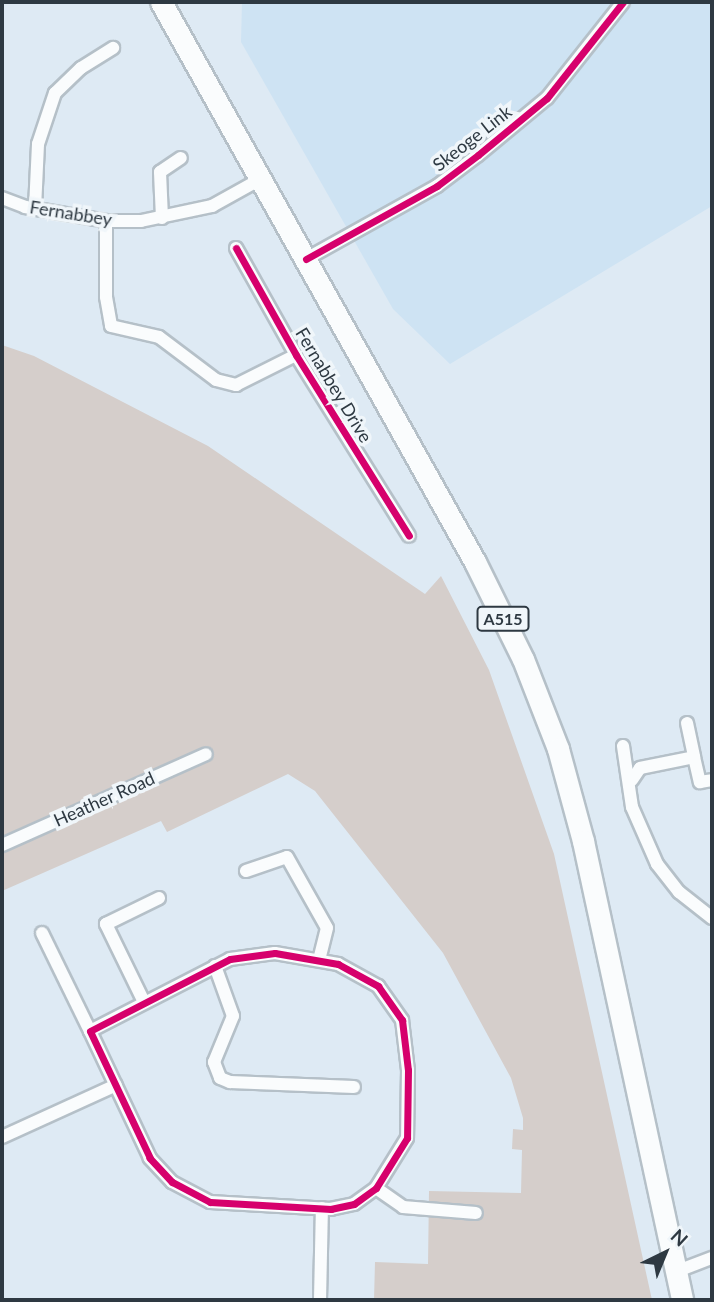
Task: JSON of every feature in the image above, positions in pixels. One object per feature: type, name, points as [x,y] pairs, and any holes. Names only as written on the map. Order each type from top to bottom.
[{"type":"highway","name":"A515","points":[[161,2],[475,562],[523,659],[558,749],[583,841],[682,1300]]},
{"type":"street","name":"Skeoge Link","points":[[306,259],[437,186],[478,155],[547,98],[623,2]]},
{"type":"street","points":[[35,208],[38,144],[55,93],[80,68],[113,48]]},
{"type":"street","points":[[162,218],[160,172],[181,158]]},
{"type":"street","name":"Fernabbey","points":[[2,198],[35,208],[106,221],[162,218],[212,206],[260,180]]},
{"type":"street","name":"Fernabbey Drive","points":[[106,221],[106,297],[111,326],[159,337],[216,380],[236,385],[296,355]]},
{"type":"street","name":"Fernabbey Drive","points":[[236,248],[296,355],[409,536]]},
{"type":"street","points":[[688,723],[700,782],[712,780]]},
{"type":"street","points":[[623,746],[632,780],[632,807],[657,864],[679,892],[711,915]]},
{"type":"street","name":"Heather Road","points":[[2,845],[206,754]]},
{"type":"street","points":[[632,780],[640,768],[694,757]]},
{"type":"street","points":[[246,871],[287,857],[327,928],[319,960]]},
{"type":"street","points":[[144,1002],[106,924],[159,898]]},
{"type":"street","points":[[42,933],[150,1158],[172,1182],[210,1202],[322,1208],[354,1204],[376,1188],[407,1138],[408,1070],[402,1020],[378,986],[338,964],[275,953],[215,966],[90,1031]]},
{"type":"street","points":[[215,966],[233,1016],[225,1044],[214,1062],[220,1077],[230,1082],[354,1087]]},
{"type":"street","points":[[2,1137],[116,1085]]},
{"type":"street","points":[[376,1188],[403,1207],[477,1213]]},
{"type":"street","points":[[320,1300],[322,1208]]},
{"type":"street","points":[[675,1272],[712,1258]]},
{"type":"shaded area","points":[[242,2],[712,2],[712,206],[450,364],[393,309],[241,42]]},
{"type":"shaded area","points":[[2,345],[34,356],[208,446],[425,594],[441,576],[489,670],[554,854],[652,1300],[374,1300],[375,1262],[428,1264],[429,1191],[521,1193],[522,1150],[512,1149],[513,1129],[523,1130],[523,1118],[511,1078],[443,953],[315,791],[288,774],[167,832],[161,821],[2,891]]},
{"type":"cycle path","points":[[306,259],[437,186],[478,155],[547,98],[623,2]]},
{"type":"cycle path","points":[[236,248],[296,355],[409,536]]},
{"type":"cycle path","points":[[275,953],[338,964],[378,986],[402,1020],[408,1070],[407,1138],[376,1188],[354,1204],[331,1209],[210,1202],[172,1182],[150,1158],[90,1031],[230,959],[275,953]]}]
